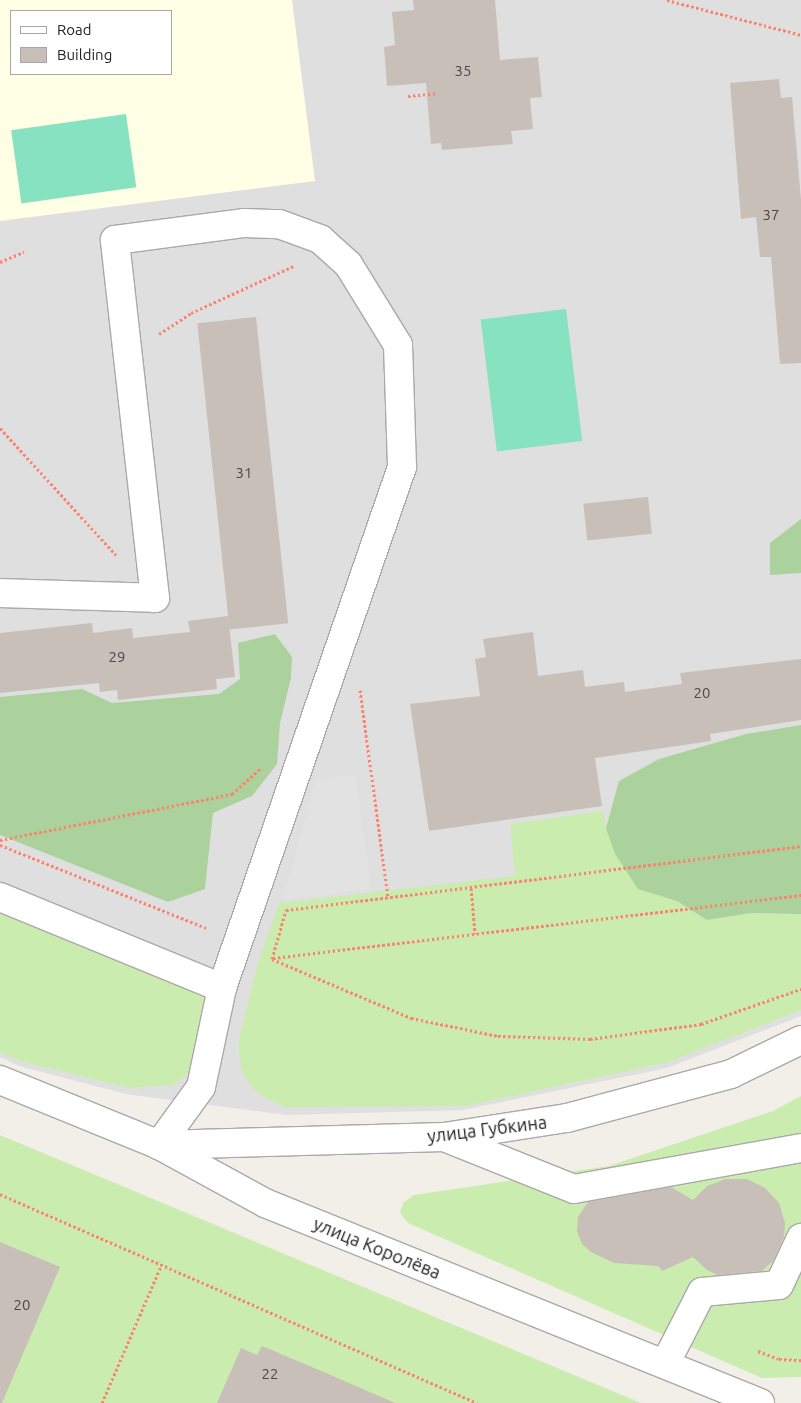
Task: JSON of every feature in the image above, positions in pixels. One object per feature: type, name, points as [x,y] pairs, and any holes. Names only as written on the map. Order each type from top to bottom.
[{"type":"street","points":[[0,593],[155,598],[115,240],[245,223],[279,224],[320,240],[348,264],[398,345],[402,468],[222,988],[201,1087],[159,1145]]},
{"type":"street","points":[[0,897],[222,988]]},
{"type":"street","name":"улица Губкина","points":[[159,1145],[444,1136],[567,1118],[722,1077],[801,1040]]},
{"type":"street","name":"улица Королёва","points":[[0,1080],[159,1145],[265,1203],[760,1403]]},
{"type":"street","points":[[444,1136],[574,1189],[801,1148]]},
{"type":"street","points":[[665,1364],[702,1292],[779,1285],[801,1238]]},
{"type":"path","points":[[667,0],[801,35]]},
{"type":"path","points":[[408,96],[437,93]]},
{"type":"path","points":[[0,262],[24,252]]},
{"type":"path","points":[[158,335],[191,313],[298,264]]},
{"type":"path","points":[[0,428],[121,561]]},
{"type":"path","points":[[360,688],[388,898]]},
{"type":"path","points":[[0,840],[232,794],[268,762]]},
{"type":"path","points":[[0,845],[206,928]]},
{"type":"path","points":[[272,958],[286,910],[801,846]]},
{"type":"path","points":[[471,888],[475,934]]},
{"type":"path","points":[[272,958],[801,895]]},
{"type":"path","points":[[272,958],[411,1018],[498,1036],[590,1040],[700,1024],[801,989]]},
{"type":"path","points":[[0,1194],[477,1403]]},
{"type":"path","points":[[102,1403],[162,1264]]},
{"type":"path","points":[[758,1351],[779,1359],[801,1360]]},
{"type":"shaded area","points":[[0,0],[801,0],[801,1016],[667,1068],[463,1110],[287,1115],[126,1094],[19,1066],[0,1057]]},
{"type":"shaded area","points":[[0,0],[292,0],[315,181],[0,221]]},
{"type":"shaded area","points":[[355,775],[371,889],[283,900],[315,780]]},
{"type":"green space","points":[[126,114],[136,187],[21,203],[11,130]]},
{"type":"green space","points":[[566,309],[582,441],[497,451],[481,319]]},
{"type":"green space","points":[[801,519],[801,573],[770,575],[770,543]]},
{"type":"green space","points":[[275,634],[292,657],[291,678],[280,723],[277,764],[252,796],[213,813],[205,889],[168,902],[0,835],[0,697],[82,689],[112,703],[219,694],[240,679],[238,643]]},
{"type":"green space","points":[[801,725],[801,914],[751,913],[707,920],[677,901],[638,889],[615,854],[606,828],[619,781],[659,759],[746,734]]},
{"type":"green space","points":[[603,811],[606,828],[638,889],[677,901],[707,920],[751,913],[801,914],[801,1010],[665,1063],[465,1106],[285,1107],[262,1096],[249,1084],[241,1069],[238,1044],[258,963],[279,903],[515,876],[510,824]]},
{"type":"green space","points":[[0,904],[212,992],[200,1049],[190,1072],[173,1085],[129,1088],[21,1061],[0,1052]]},
{"type":"green space","points":[[801,1096],[801,1377],[762,1378],[408,1223],[400,1213],[403,1203],[414,1195],[609,1166],[773,1111]]},
{"type":"green space","points":[[0,1135],[641,1403],[0,1403]]},
{"type":"building","points":[[413,0],[495,0],[500,60],[538,57],[542,97],[530,98],[533,129],[511,131],[513,144],[442,150],[441,143],[431,144],[426,83],[387,86],[384,47],[395,45],[392,12],[414,10]]},
{"type":"building","points":[[779,79],[781,98],[792,97],[801,200],[801,363],[780,364],[771,257],[760,257],[756,217],[741,219],[730,83]]},
{"type":"building","points":[[256,317],[288,623],[230,629],[197,323]]},
{"type":"building","points":[[648,497],[652,534],[587,541],[583,504]]},
{"type":"building","points":[[228,616],[235,677],[216,679],[217,689],[118,700],[117,690],[100,692],[99,683],[0,693],[0,633],[92,623],[93,633],[132,628],[133,638],[190,632],[188,621]]},
{"type":"building","points":[[533,632],[538,676],[583,670],[585,687],[624,682],[625,692],[682,684],[680,673],[801,659],[801,720],[710,734],[711,741],[595,758],[602,806],[429,831],[410,704],[480,696],[475,659],[486,657],[483,639]]},
{"type":"building","points":[[726,1179],[747,1179],[765,1188],[779,1203],[785,1223],[784,1237],[773,1261],[762,1271],[718,1275],[707,1270],[693,1257],[662,1271],[658,1266],[614,1263],[591,1252],[582,1244],[577,1231],[578,1217],[588,1202],[671,1187],[693,1200],[707,1186]]},
{"type":"building","points":[[0,1242],[60,1267],[2,1403],[0,1403]]},
{"type":"building","points":[[262,1346],[395,1403],[217,1403],[241,1348],[257,1355]]}]
